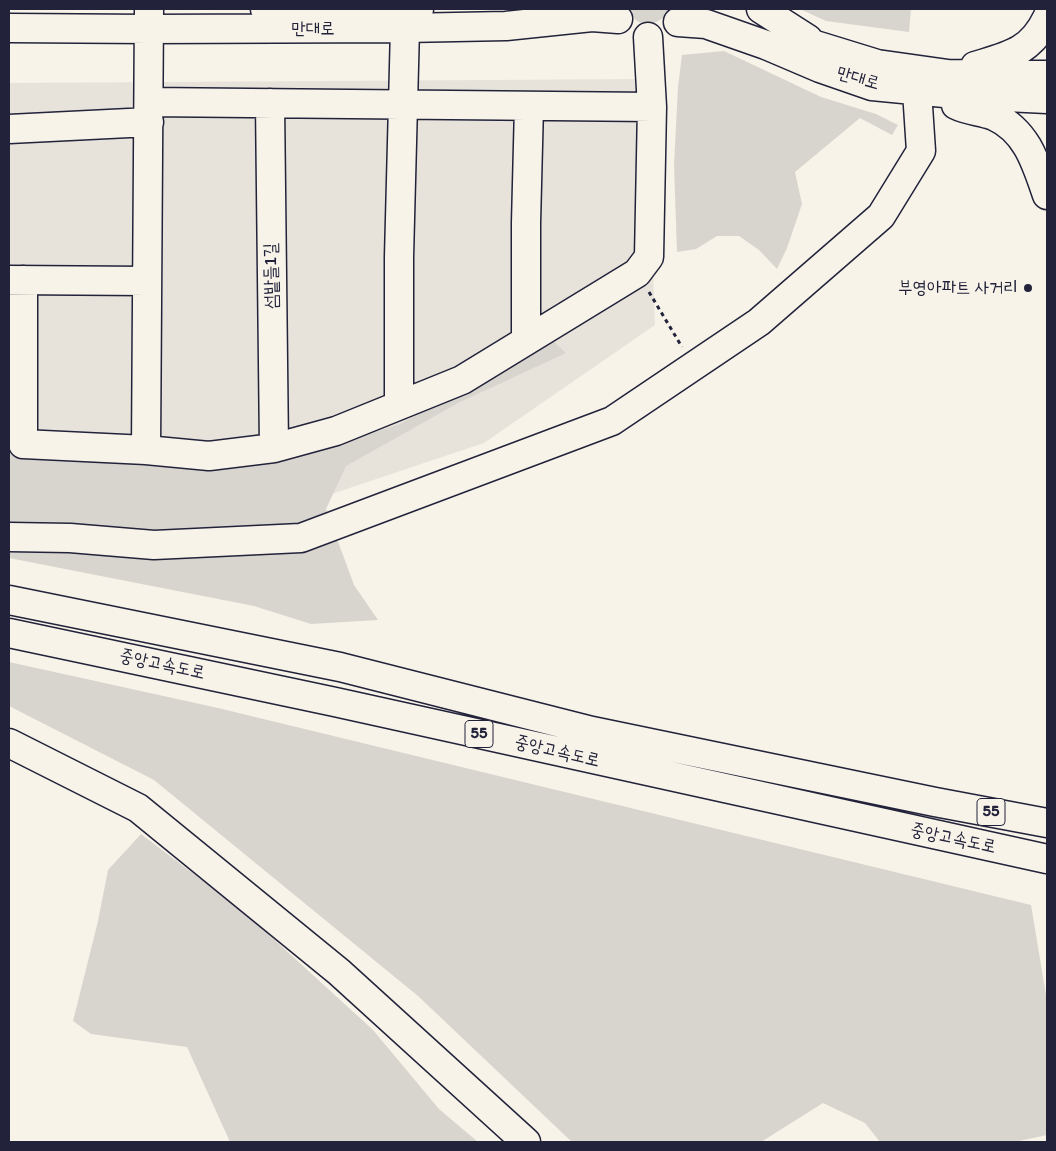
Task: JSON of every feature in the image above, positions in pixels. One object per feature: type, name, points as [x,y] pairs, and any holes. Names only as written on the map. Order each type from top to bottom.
[{"type":"main road","points":[[266,9],[450,9]]},
{"type":"main road","name":"만대로","points":[[714,9],[822,48],[877,64],[932,86],[1047,99]]},
{"type":"main road","points":[[761,9],[822,48]]},
{"type":"main road","name":"만대로","points":[[9,28],[149,19],[404,28],[506,26],[616,14],[625,28],[636,35],[648,37],[660,35],[670,30],[681,16],[766,45],[820,68],[872,86],[932,86],[1047,75]]},
{"type":"main road","points":[[932,86],[1010,56],[1040,32],[1047,18]]},
{"type":"main road","points":[[146,450],[149,19]]},
{"type":"main road","points":[[399,405],[399,257],[404,28]]},
{"type":"main road","points":[[147,281],[16,280],[23,444],[146,450],[210,456],[274,448],[336,431],[462,380],[637,273],[649,257],[652,107],[648,37]]},
{"type":"main road","points":[[932,86],[962,108],[992,116],[1008,124],[1020,135],[1033,155],[1047,194]]},
{"type":"main road","points":[[9,537],[70,538],[154,546],[301,538],[612,421],[759,322],[882,216],[920,151],[932,86]]},
{"type":"main road","points":[[9,129],[149,112],[270,103],[652,107]]},
{"type":"main road","name":"섬밭들1길","points":[[270,103],[274,448]]},
{"type":"main road","points":[[526,340],[529,106]]},
{"type":"main road","name":"중앙고속도로","points":[[9,600],[340,667],[592,731],[1047,823]]},
{"type":"main road","name":"중앙고속도로","points":[[9,633],[325,700],[1047,859]]},
{"type":"main road","points":[[9,743],[138,808],[339,972],[526,1142]]},
{"type":"path","points":[[637,273],[694,366]]},
{"type":"shaded area","points":[[628,9],[670,9],[660,20],[649,24],[637,21]]},
{"type":"shaded area","points":[[800,9],[911,9],[909,32],[826,21]]},
{"type":"shaded area","points":[[724,51],[821,97],[876,114],[898,125],[892,135],[860,118],[795,172],[802,204],[787,248],[777,269],[759,250],[739,236],[717,236],[696,249],[677,252],[674,165],[678,87],[682,55]]},
{"type":"shaded area","points":[[646,79],[655,325],[484,443],[227,529],[9,521],[9,83]]},
{"type":"shaded area","points":[[552,340],[566,353],[458,403],[346,466],[326,509],[354,585],[378,620],[311,624],[254,606],[9,558],[9,451],[29,455],[211,466],[292,459],[400,424]]},
{"type":"shaded area","points":[[9,662],[218,708],[1031,905],[1047,1001],[1047,1135],[1014,1142],[880,1142],[865,1123],[823,1103],[761,1142],[572,1142],[418,996],[154,780],[9,706]]},
{"type":"shaded area","points":[[141,834],[244,912],[373,1030],[439,1109],[478,1142],[230,1142],[187,1047],[91,1034],[73,1021],[98,921],[108,870]]},
{"type":"place","name":"부영아파트 사거리","points":[[1028,288]]}]
